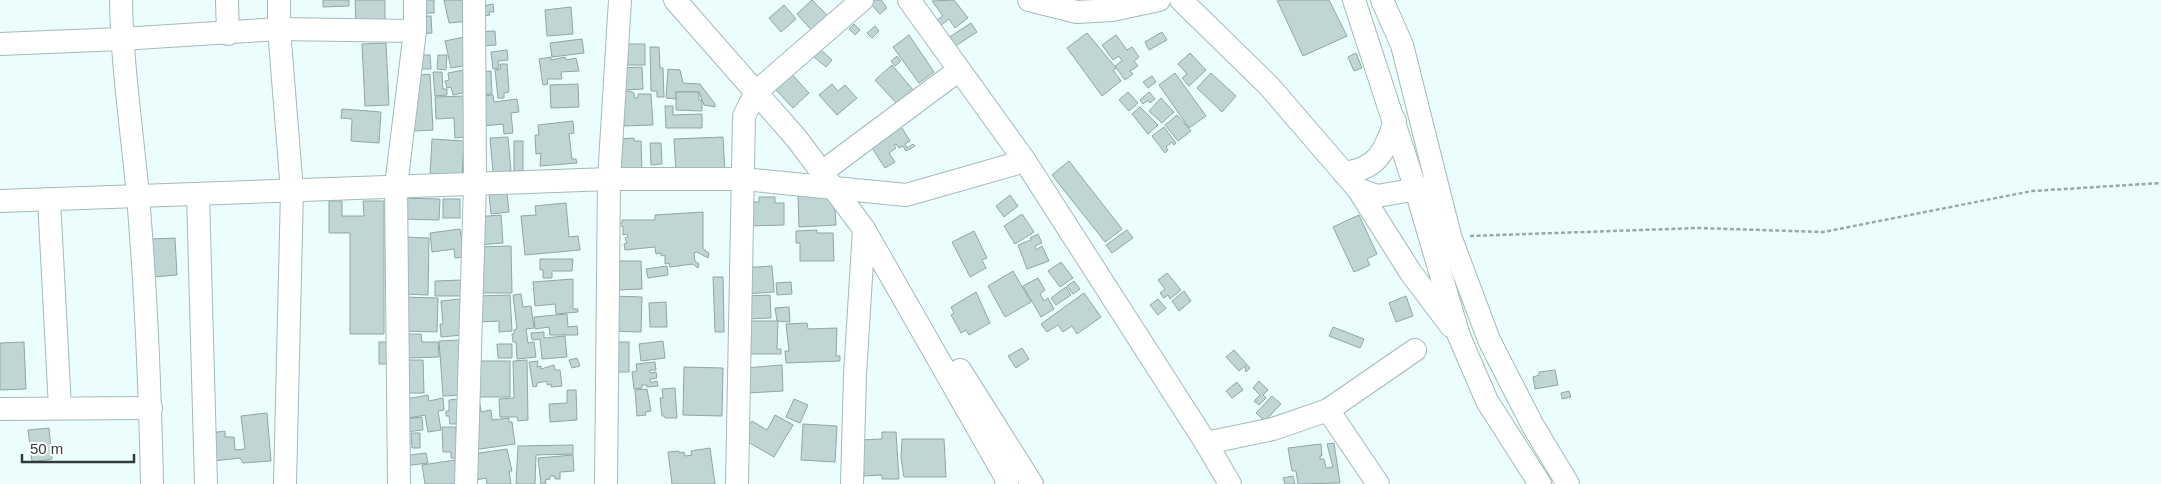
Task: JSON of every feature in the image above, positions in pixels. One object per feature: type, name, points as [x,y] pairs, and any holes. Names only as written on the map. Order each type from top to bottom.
[{"type":"street","points":[[121,0],[121,39],[138,197],[150,408],[152,484]]},
{"type":"street","points":[[227,0],[228,34]]},
{"type":"street","points":[[279,0],[279,29],[292,191],[285,484]]},
{"type":"street","points":[[399,484],[396,186],[415,31],[415,0]]},
{"type":"street","points":[[466,484],[475,183],[474,0]]},
{"type":"street","points":[[606,484],[609,179],[620,0]]},
{"type":"street","points":[[675,0],[797,139],[911,288],[1032,484]]},
{"type":"street","points":[[737,484],[743,179],[742,141],[744,116],[756,92],[862,0]]},
{"type":"street","points":[[909,0],[1025,161],[1206,443],[1230,484]]},
{"type":"street","points":[[1029,0],[1077,12],[1112,10],[1159,0]]},
{"type":"street","points":[[1181,0],[1268,86],[1351,181],[1411,272],[1459,336]]},
{"type":"street","points":[[1354,0],[1395,121],[1450,236],[1489,340],[1533,426],[1568,484]]},
{"type":"street","points":[[1382,0],[1402,44],[1425,181],[1459,336],[1487,401],[1540,484]]},
{"type":"street","points":[[0,44],[228,34],[279,29],[415,31]]},
{"type":"street","points":[[828,180],[959,70]]},
{"type":"street","points":[[1351,181],[1359,171],[1386,150],[1395,121]]},
{"type":"street","points":[[0,201],[609,179],[828,180],[906,195],[1025,161]]},
{"type":"street","points":[[1351,181],[1377,196],[1425,181]]},
{"type":"street","points":[[198,194],[206,484]]},
{"type":"street","points":[[49,199],[60,408]]},
{"type":"street","points":[[852,484],[855,375],[864,229]]},
{"type":"street","points":[[864,229],[1005,476],[1007,484]]},
{"type":"street","points":[[1206,443],[1273,429],[1328,410],[1415,350]]},
{"type":"street","points":[[0,409],[150,408]]},
{"type":"street","points":[[1328,410],[1378,484]]},
{"type":"path","points":[[1450,236],[1698,228],[1823,232],[2032,191],[2161,183]]},
{"type":"building","points":[[323,0],[349,0],[349,6],[323,7]]},
{"type":"building","points":[[355,0],[385,0],[385,24],[356,24]]},
{"type":"building","points":[[416,0],[434,0],[434,13],[416,13]]},
{"type":"building","points":[[444,0],[465,0],[469,21],[449,23]]},
{"type":"building","points":[[812,0],[831,19],[815,34],[797,14]]},
{"type":"building","points":[[873,0],[881,0],[887,8],[880,14],[870,3]]},
{"type":"building","points":[[954,0],[968,18],[955,28],[949,19],[941,25],[937,20],[943,16],[932,1]]},
{"type":"building","points":[[1277,0],[1329,0],[1347,36],[1303,56]]},
{"type":"building","points":[[493,4],[494,12],[489,12],[490,15],[485,16],[478,7]]},
{"type":"building","points":[[784,5],[796,19],[781,32],[769,18]]},
{"type":"building","points":[[571,7],[573,34],[547,36],[545,10]]},
{"type":"building","points":[[417,16],[431,16],[432,33],[417,34]]},
{"type":"building","points":[[971,23],[977,32],[951,49],[945,40]]},
{"type":"building","points":[[854,24],[860,30],[855,35],[849,29]]},
{"type":"building","points":[[875,26],[879,31],[872,38],[867,33]]},
{"type":"building","points":[[495,31],[496,45],[481,46],[475,32]]},
{"type":"building","points":[[1162,32],[1167,40],[1149,50],[1145,42]]},
{"type":"building","points":[[1087,33],[1116,68],[1113,70],[1121,81],[1102,96],[1067,48]]},
{"type":"building","points":[[909,35],[934,72],[919,83],[893,47]]},
{"type":"building","points":[[1116,35],[1127,50],[1132,47],[1139,57],[1134,61],[1138,66],[1130,71],[1133,74],[1125,80],[1115,66],[1122,61],[1119,56],[1113,60],[1102,45]]},
{"type":"building","points":[[464,37],[469,65],[451,68],[445,41]]},
{"type":"building","points":[[582,39],[584,53],[552,57],[550,43]]},
{"type":"building","points":[[386,43],[389,105],[365,106],[362,44]]},
{"type":"building","points":[[620,44],[645,44],[645,65],[620,65]]},
{"type":"building","points":[[650,47],[659,47],[660,68],[663,68],[664,97],[657,97],[657,91],[651,91]]},
{"type":"building","points":[[820,49],[832,60],[826,67],[813,56]]},
{"type":"building","points":[[507,50],[508,60],[498,61],[499,68],[493,69],[491,52]]},
{"type":"building","points":[[1190,53],[1206,70],[1189,86],[1182,78],[1187,74],[1178,64]]},
{"type":"building","points":[[1356,53],[1362,68],[1354,71],[1348,57]]},
{"type":"building","points":[[412,55],[430,55],[431,69],[412,69]]},
{"type":"building","points":[[438,55],[447,55],[446,70],[437,69]]},
{"type":"building","points":[[897,56],[901,61],[895,66],[891,61]]},
{"type":"building","points":[[551,57],[551,60],[565,57],[566,60],[576,58],[579,71],[561,72],[562,79],[547,79],[548,84],[543,85],[539,59]]},
{"type":"building","points":[[500,64],[507,64],[509,92],[504,93],[504,98],[498,98],[495,70],[501,69]]},
{"type":"building","points":[[892,65],[914,91],[898,105],[875,80]]},
{"type":"building","points":[[642,67],[643,89],[620,90],[619,68]]},
{"type":"building","points":[[668,69],[680,70],[683,83],[700,84],[715,104],[715,107],[704,105],[699,92],[676,92],[676,99],[666,98]]},
{"type":"building","points":[[464,70],[467,92],[453,95],[451,87],[447,88],[445,81],[449,80],[448,73]]},
{"type":"building","points":[[491,71],[492,94],[478,95],[476,72]]},
{"type":"building","points":[[789,71],[809,93],[793,108],[773,87]]},
{"type":"building","points":[[433,72],[442,72],[443,89],[447,89],[447,95],[435,96]]},
{"type":"building","points":[[1175,73],[1206,116],[1189,128],[1159,85]]},
{"type":"building","points":[[1211,73],[1236,96],[1222,112],[1197,88]]},
{"type":"building","points":[[430,74],[433,130],[414,131],[411,76]]},
{"type":"building","points":[[1152,76],[1156,82],[1148,88],[1143,82]]},
{"type":"building","points":[[578,84],[579,107],[551,108],[550,85]]},
{"type":"building","points":[[832,84],[838,91],[845,85],[857,98],[837,115],[819,95]]},
{"type":"building","points":[[630,91],[634,93],[635,98],[638,98],[638,94],[651,94],[653,125],[624,126],[623,92]]},
{"type":"building","points":[[676,92],[699,92],[699,100],[702,100],[702,111],[676,110]]},
{"type":"building","points":[[1128,92],[1138,103],[1129,111],[1119,100]]},
{"type":"building","points":[[1149,92],[1155,99],[1150,103],[1148,100],[1143,104],[1140,100]]},
{"type":"building","points":[[493,95],[494,102],[517,99],[519,112],[511,113],[513,133],[504,134],[503,124],[484,126],[481,96]]},
{"type":"building","points":[[465,96],[466,137],[455,138],[454,118],[436,119],[435,97]]},
{"type":"building","points":[[1161,98],[1174,112],[1162,123],[1149,111]]},
{"type":"building","points":[[665,106],[673,106],[673,115],[702,114],[702,128],[666,128]]},
{"type":"building","points":[[1140,107],[1158,125],[1148,134],[1132,114]]},
{"type":"building","points":[[342,109],[381,112],[379,143],[351,141],[352,119],[341,118]]},
{"type":"building","points":[[1177,115],[1191,131],[1178,141],[1165,125]]},
{"type":"building","points":[[573,121],[574,133],[569,134],[572,159],[576,159],[577,163],[540,166],[541,153],[536,154],[535,135],[539,135],[538,125]]},
{"type":"building","points":[[900,125],[910,141],[905,144],[907,148],[913,144],[915,146],[906,151],[903,146],[899,148],[896,144],[894,145],[896,148],[889,153],[895,162],[885,168],[870,145]]},
{"type":"building","points":[[1164,127],[1176,143],[1174,145],[1172,142],[1166,147],[1168,150],[1165,153],[1152,136]]},
{"type":"building","points":[[508,137],[511,171],[493,172],[490,138]]},
{"type":"building","points":[[723,137],[725,172],[676,174],[674,139]]},
{"type":"building","points":[[634,138],[634,141],[641,141],[642,172],[614,173],[618,139]]},
{"type":"building","points":[[432,139],[464,141],[462,178],[430,176]]},
{"type":"building","points":[[514,141],[523,141],[523,171],[514,171]]},
{"type":"building","points":[[650,143],[661,143],[662,164],[651,165]]},
{"type":"building","points":[[1069,161],[1122,229],[1105,242],[1052,175]]},
{"type":"building","points":[[507,193],[509,212],[491,214],[489,194]]},
{"type":"building","points":[[834,194],[836,225],[799,227],[798,196]]},
{"type":"building","points":[[1010,195],[1018,206],[1004,217],[996,206]]},
{"type":"building","points":[[759,197],[775,197],[775,203],[784,203],[784,225],[750,226],[749,202],[759,202]]},
{"type":"building","points":[[400,198],[440,199],[439,220],[399,219]]},
{"type":"building","points":[[443,199],[460,199],[460,218],[443,218]]},
{"type":"building","points":[[329,201],[342,201],[342,216],[364,216],[363,201],[384,201],[384,334],[350,334],[350,233],[329,233]]},
{"type":"building","points":[[566,203],[569,237],[578,236],[580,250],[525,255],[521,216],[536,215],[535,206]]},
{"type":"building","points":[[703,212],[703,249],[709,253],[708,258],[697,252],[694,253],[695,261],[699,264],[698,268],[693,264],[670,267],[669,263],[665,264],[665,255],[661,256],[661,253],[656,254],[655,247],[625,250],[624,244],[627,243],[625,238],[628,237],[627,234],[623,235],[623,226],[618,226],[617,223],[622,223],[622,220],[655,220],[655,215]]},
{"type":"building","points":[[1022,214],[1034,232],[1015,244],[1004,226]]},
{"type":"building","points":[[501,215],[503,243],[478,245],[475,217]]},
{"type":"building","points":[[1359,215],[1377,254],[1367,259],[1370,265],[1354,272],[1333,227]]},
{"type":"building","points":[[460,229],[464,257],[455,258],[454,249],[432,252],[430,233]]},
{"type":"building","points":[[817,230],[817,233],[833,233],[834,261],[800,261],[800,243],[796,243],[796,231]]},
{"type":"building","points":[[1127,230],[1133,238],[1112,253],[1106,245]]},
{"type":"building","points":[[974,231],[987,258],[982,260],[986,268],[970,277],[952,242]]},
{"type":"building","points":[[1038,234],[1042,243],[1035,246],[1036,250],[1042,246],[1049,261],[1027,269],[1018,245],[1031,240],[1030,238]]},
{"type":"building","points":[[404,237],[429,238],[428,295],[402,294]]},
{"type":"building","points":[[175,238],[177,275],[152,277],[150,239]]},
{"type":"building","points":[[511,246],[512,293],[476,293],[475,247]]},
{"type":"building","points":[[540,259],[573,259],[572,271],[552,271],[552,278],[543,278],[543,270],[540,270]]},
{"type":"building","points":[[618,261],[641,261],[642,289],[618,290]]},
{"type":"building","points":[[1061,262],[1073,278],[1060,287],[1048,271]]},
{"type":"building","points":[[667,266],[668,275],[648,278],[646,269]]},
{"type":"building","points":[[772,266],[774,292],[744,294],[743,268]]},
{"type":"building","points":[[1013,271],[1031,302],[1005,317],[988,286]]},
{"type":"building","points":[[1167,273],[1181,290],[1170,299],[1168,295],[1164,298],[1160,293],[1165,289],[1158,280]]},
{"type":"building","points":[[713,277],[723,277],[724,332],[715,332]]},
{"type":"building","points":[[1038,278],[1045,290],[1040,294],[1044,301],[1048,298],[1054,309],[1041,317],[1023,286]]},
{"type":"building","points":[[573,279],[573,309],[578,309],[578,312],[556,314],[555,304],[535,306],[533,282]]},
{"type":"building","points":[[463,280],[463,296],[435,296],[435,281]]},
{"type":"building","points":[[1074,281],[1080,289],[1073,294],[1067,286]]},
{"type":"building","points":[[791,282],[792,294],[777,295],[776,283]]},
{"type":"building","points":[[1066,287],[1071,295],[1056,305],[1051,298]]},
{"type":"building","points":[[1184,291],[1191,301],[1179,311],[1172,301]]},
{"type":"building","points":[[976,292],[990,323],[969,335],[966,330],[961,333],[951,315],[954,313],[951,307]]},
{"type":"building","points":[[1084,293],[1101,317],[1077,334],[1072,326],[1063,332],[1058,325],[1047,332],[1041,324]]},
{"type":"building","points":[[521,294],[523,307],[531,306],[534,328],[526,329],[528,343],[534,342],[536,357],[517,359],[516,342],[513,342],[512,334],[517,329],[513,295]]},
{"type":"building","points":[[510,295],[512,331],[499,332],[499,321],[478,322],[477,296]]},
{"type":"building","points":[[770,295],[771,318],[746,319],[744,296]]},
{"type":"building","points":[[612,296],[642,297],[641,332],[611,331]]},
{"type":"building","points":[[1406,296],[1413,316],[1396,322],[1389,303]]},
{"type":"building","points":[[403,297],[438,298],[437,332],[403,331]]},
{"type":"building","points":[[460,299],[463,335],[441,337],[440,324],[443,324],[441,301]]},
{"type":"building","points":[[1158,299],[1166,308],[1158,315],[1150,305]]},
{"type":"building","points":[[666,302],[667,327],[650,327],[649,303]]},
{"type":"building","points":[[789,307],[790,322],[777,321],[775,308]]},
{"type":"building","points":[[567,314],[568,327],[577,326],[578,335],[550,335],[549,327],[535,329],[534,317]]},
{"type":"building","points":[[748,321],[778,321],[777,349],[781,349],[781,354],[748,354]]},
{"type":"building","points":[[807,323],[808,329],[837,328],[836,356],[840,356],[840,361],[786,363],[785,351],[789,351],[786,324]]},
{"type":"building","points":[[1333,327],[1364,339],[1360,348],[1329,336]]},
{"type":"building","points":[[544,332],[544,338],[565,336],[567,357],[542,359],[540,339],[532,340],[531,333]]},
{"type":"building","points":[[407,334],[421,334],[422,342],[438,342],[439,357],[406,358]]},
{"type":"building","points":[[460,340],[463,395],[443,396],[439,341]]},
{"type":"building","points":[[663,341],[665,358],[641,361],[639,344]]},
{"type":"building","points":[[24,342],[26,389],[0,390],[0,343]]},
{"type":"building","points":[[379,342],[388,342],[388,364],[379,364]]},
{"type":"building","points":[[610,342],[629,342],[629,372],[610,372]]},
{"type":"building","points":[[497,344],[512,344],[512,358],[498,358]]},
{"type":"building","points":[[1022,348],[1029,359],[1016,368],[1008,356]]},
{"type":"building","points":[[1234,350],[1250,368],[1246,372],[1245,366],[1239,371],[1226,357]]},
{"type":"building","points":[[577,358],[580,366],[572,368],[569,360]]},
{"type":"building","points":[[399,360],[423,360],[424,393],[400,393]]},
{"type":"building","points":[[527,360],[528,420],[518,421],[517,417],[500,417],[499,399],[514,398],[513,361]]},
{"type":"building","points":[[474,361],[510,361],[510,397],[474,397]]},
{"type":"building","points":[[538,361],[537,367],[541,366],[541,369],[554,365],[555,370],[560,370],[562,386],[551,387],[551,384],[547,385],[547,381],[537,383],[537,386],[533,387],[529,362]]},
{"type":"building","points":[[655,362],[656,370],[650,370],[650,373],[656,372],[657,378],[650,379],[651,383],[657,381],[658,386],[647,387],[647,385],[642,385],[642,388],[634,389],[632,372],[637,371],[636,364]]},
{"type":"building","points":[[782,365],[783,391],[747,393],[745,368]]},
{"type":"building","points":[[684,367],[723,368],[722,416],[683,415]]},
{"type":"building","points":[[1555,370],[1558,385],[1535,389],[1533,377],[1539,375],[1539,372]]},
{"type":"building","points":[[1259,381],[1268,390],[1263,395],[1266,398],[1259,405],[1254,401],[1260,395],[1253,388]]},
{"type":"building","points":[[1237,382],[1243,390],[1232,398],[1226,391]]},
{"type":"building","points":[[675,388],[677,418],[665,418],[662,416],[660,398],[663,398],[662,389]]},
{"type":"building","points":[[647,389],[651,411],[645,412],[646,415],[637,416],[635,390]]},
{"type":"building","points":[[567,390],[576,390],[577,420],[550,422],[549,404],[567,403]]},
{"type":"building","points":[[1569,391],[1571,397],[1562,399],[1561,393]]},
{"type":"building","points":[[428,395],[429,401],[443,398],[444,410],[438,411],[441,430],[428,432],[425,415],[409,418],[406,399]]},
{"type":"building","points":[[1272,396],[1281,404],[1265,421],[1256,413]]},
{"type":"building","points":[[458,399],[459,424],[450,424],[449,416],[446,416],[446,411],[449,411],[449,400]]},
{"type":"building","points":[[794,399],[808,405],[800,423],[786,417]]},
{"type":"building","points":[[480,404],[481,412],[491,410],[492,420],[509,418],[509,422],[512,422],[515,444],[473,450],[467,405]]},
{"type":"building","points":[[267,413],[271,461],[243,463],[240,458],[213,461],[210,433],[225,431],[225,437],[234,437],[235,450],[245,449],[241,416]]},
{"type":"building","points":[[775,415],[793,425],[774,457],[741,438],[752,421],[767,430]]},
{"type":"building","points":[[422,417],[423,430],[405,432],[403,419]]},
{"type":"building","points":[[803,424],[837,426],[835,462],[801,460]]},
{"type":"building","points":[[442,427],[456,427],[457,458],[451,458],[451,452],[443,452]]},
{"type":"building","points":[[49,428],[52,459],[32,462],[28,430]]},
{"type":"building","points":[[882,432],[896,432],[899,479],[882,479],[882,475],[864,476],[861,440],[882,439]]},
{"type":"building","points":[[411,433],[420,433],[420,448],[412,448]]},
{"type":"building","points":[[902,439],[944,439],[946,477],[904,477],[901,458]]},
{"type":"building","points":[[1334,443],[1340,483],[1298,484],[1296,471],[1292,471],[1288,448],[1321,444],[1322,456],[1320,456],[1320,459],[1324,459],[1326,468],[1333,467],[1327,444]]},
{"type":"building","points":[[573,445],[573,454],[536,455],[535,484],[516,484],[518,446]]},
{"type":"building","points":[[710,448],[715,484],[672,484],[668,452],[684,452],[685,456],[692,455],[691,451]]},
{"type":"building","points":[[507,449],[512,471],[509,471],[511,484],[487,484],[486,478],[476,480],[472,454]]},
{"type":"building","points":[[426,453],[428,463],[404,466],[403,456]]},
{"type":"building","points":[[573,455],[574,471],[560,472],[560,479],[550,476],[550,479],[545,480],[546,484],[541,484],[538,458]]},
{"type":"building","points":[[455,460],[458,484],[425,484],[422,465]]},
{"type":"building","points":[[1293,476],[1295,484],[1285,484],[1283,478]]}]
